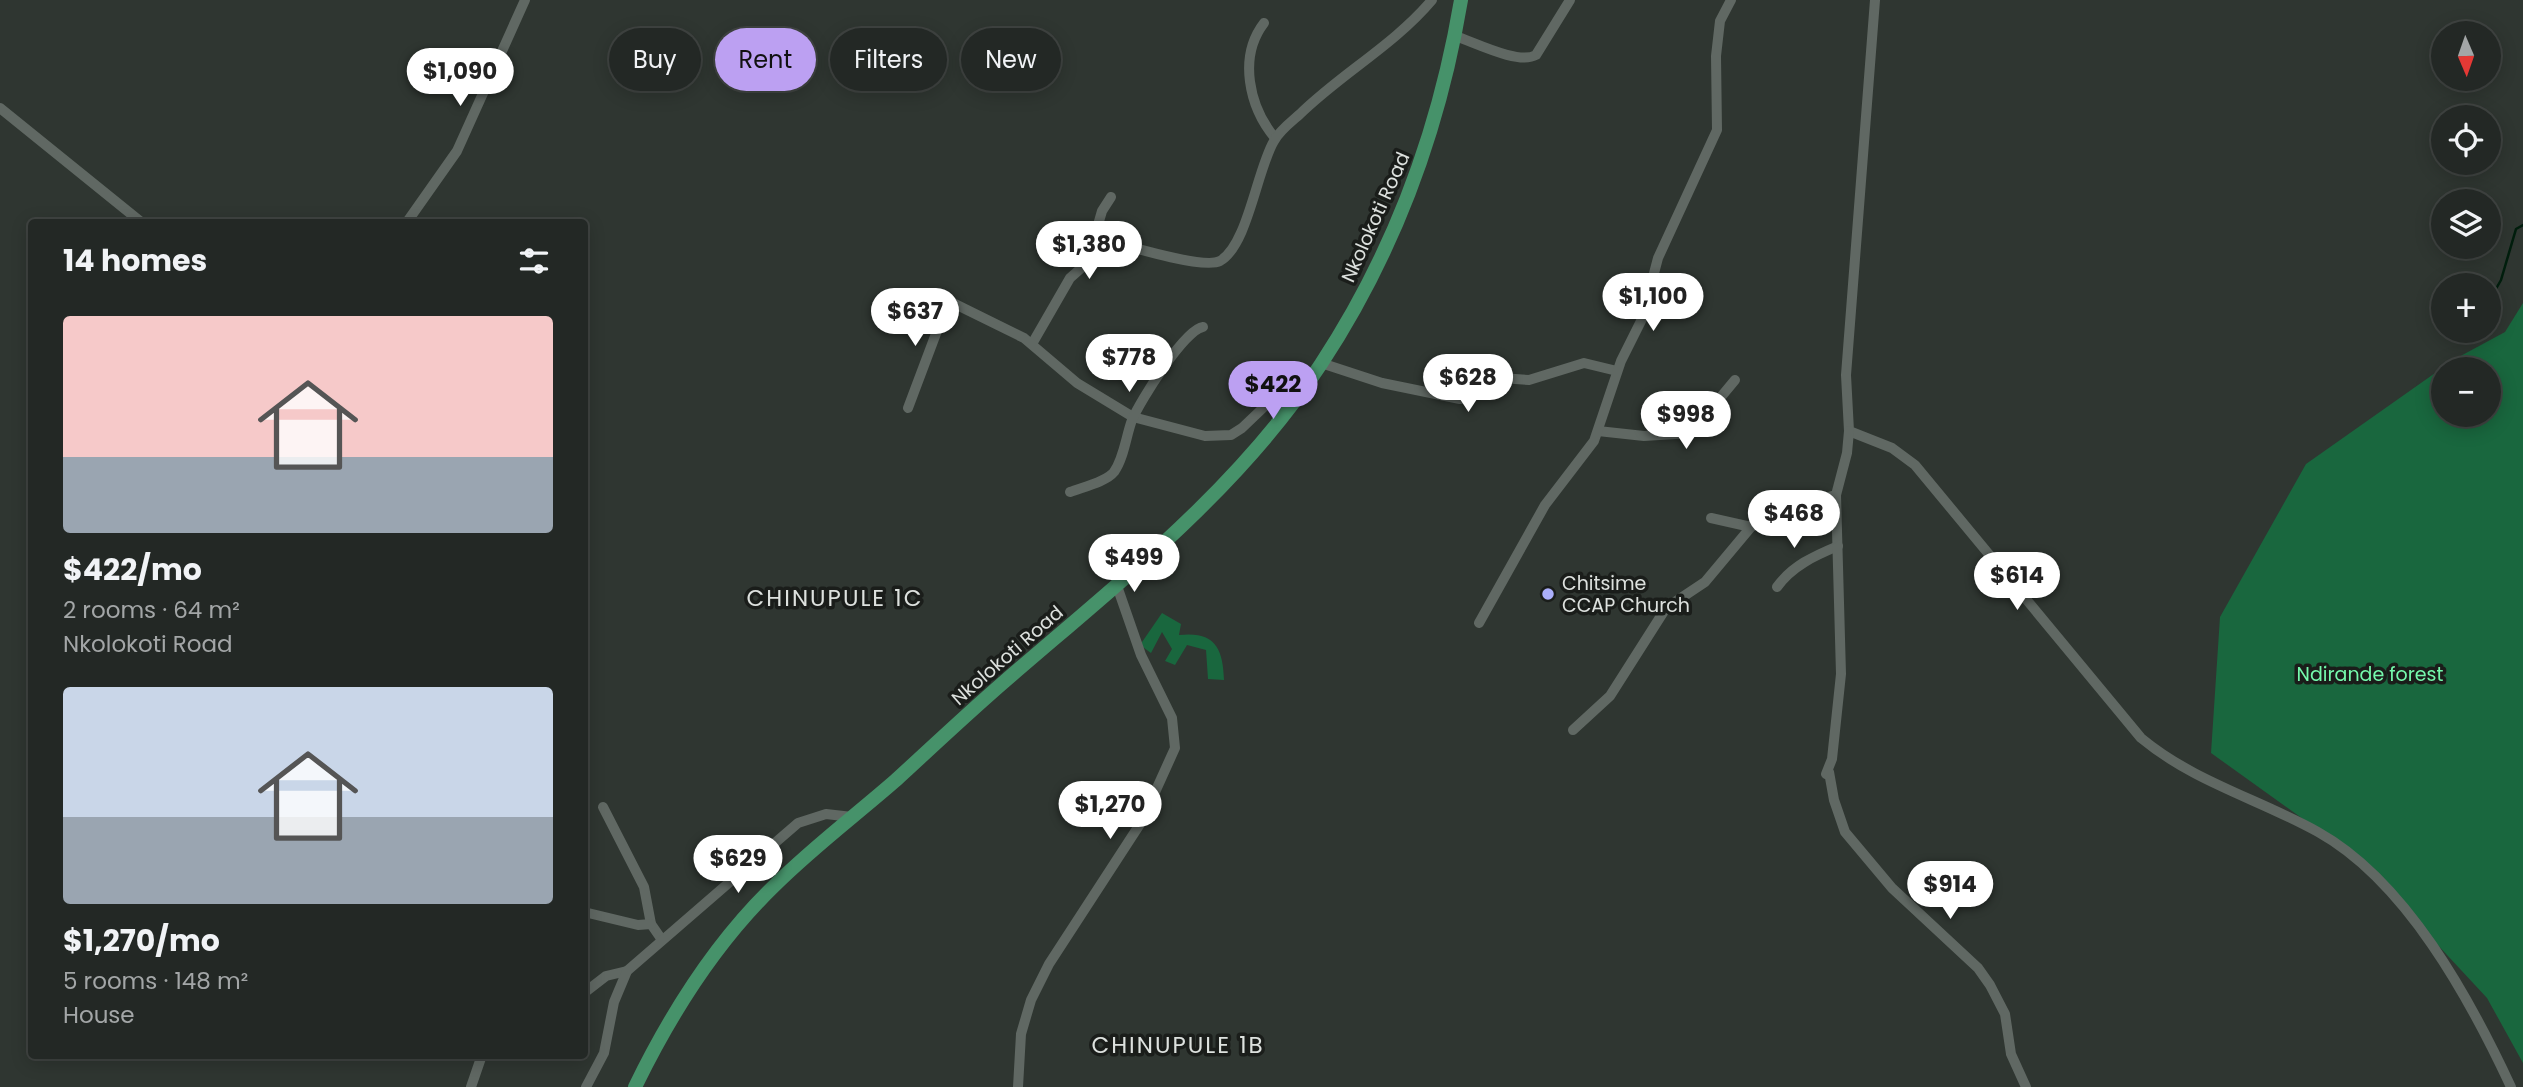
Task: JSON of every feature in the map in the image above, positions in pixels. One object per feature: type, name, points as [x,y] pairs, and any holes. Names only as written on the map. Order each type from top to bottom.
[{"type":"main road","name":"Nkolokoti Road","points":[[635,1087],[668,1025],[702,973],[774,886],[1117,586],[1207,501],[1272,429],[1308,382],[1387,248],[1418,174],[1433,129],[1461,0]]},
{"type":"street","points":[[409,219],[457,151],[525,0]]},
{"type":"street","points":[[1096,237],[1168,256],[1217,262],[1230,251],[1244,224],[1275,138],[1343,74],[1396,38],[1432,0]]},
{"type":"street","points":[[1455,36],[1512,56],[1532,57],[1570,0]]},
{"type":"street","points":[[1479,623],[1539,514],[1584,457],[1598,431],[1617,371],[1642,319],[1658,258],[1717,130],[1716,56],[1720,21],[1731,0]]},
{"type":"street","points":[[1875,0],[1846,376],[1849,431],[1847,453],[1836,495],[1841,674],[1827,773],[1845,832],[1892,888],[1979,968],[1990,985],[2005,1014],[2011,1054],[2025,1087]]},
{"type":"street","points":[[1264,23],[1251,47],[1249,70],[1257,110],[1275,138]]},
{"type":"street","points":[[0,108],[137,219]]},
{"type":"street","points":[[1032,344],[1070,278],[1087,263],[1102,211],[1111,197]]},
{"type":"street","points":[[908,408],[948,304],[953,303],[1032,344],[1077,383],[1133,417],[1205,436],[1231,435],[1254,419],[1285,378],[1291,376],[1308,382]]},
{"type":"street","points":[[1070,492],[1112,474],[1121,458],[1133,417],[1186,338],[1203,327]]},
{"type":"street","points":[[1321,363],[1382,383],[1460,399],[1466,398],[1486,377],[1529,380],[1584,363],[1617,371]]},
{"type":"street","points":[[1598,431],[1644,436],[1691,433],[1735,380]]},
{"type":"street","points":[[1849,431],[1892,448],[1914,465],[2141,738],[2167,760],[2320,833],[2366,867],[2441,961],[2470,1007],[2511,1087]]},
{"type":"street","points":[[1573,730],[1610,696],[1636,649],[1665,608],[1705,582],[1751,527],[1787,507],[1836,495]]},
{"type":"street","points":[[1711,518],[1751,527]]},
{"type":"street","points":[[1777,587],[1785,575],[1838,545]]},
{"type":"street","points":[[1018,1087],[1021,1034],[1031,1000],[1049,964],[1142,821],[1175,748],[1172,718],[1141,655],[1117,586]]},
{"type":"street","points":[[603,807],[644,887],[652,924],[662,940]]},
{"type":"street","points":[[586,1087],[604,1053],[614,1002],[627,971],[798,823],[826,814],[852,817]]},
{"type":"street","points":[[588,913],[638,925],[652,924]]},
{"type":"street","points":[[588,990],[606,976],[627,971]]},
{"type":"street","points":[[471,1087],[481,1059]]},
{"type":"green space","name":"Ndirande forest","points":[[2523,303],[2523,1063],[2487,998],[2356,857],[2211,753],[2220,617],[2306,464],[2431,376],[2431,427],[2501,427],[2501,357],[2459,357],[2485,343],[2501,343],[2501,334]]},
{"type":"green space","points":[[1162,613],[1181,624],[1179,635],[1201,636],[1215,644],[1222,659],[1224,680],[1208,679],[1206,650],[1187,645],[1175,665],[1165,661],[1172,649],[1162,632],[1151,653],[1140,645]]},
{"type":"waterway","points":[[2501,280],[2516,229],[2523,225]]},
{"type":"place","name":"Chitsime CCAP Church","points":[[1548,594]]},
{"type":"district","name":"CHINUPULE 1C","points":[[835,598]]},
{"type":"district","name":"CHINUPULE 1B","points":[[1178,1045]]}]
